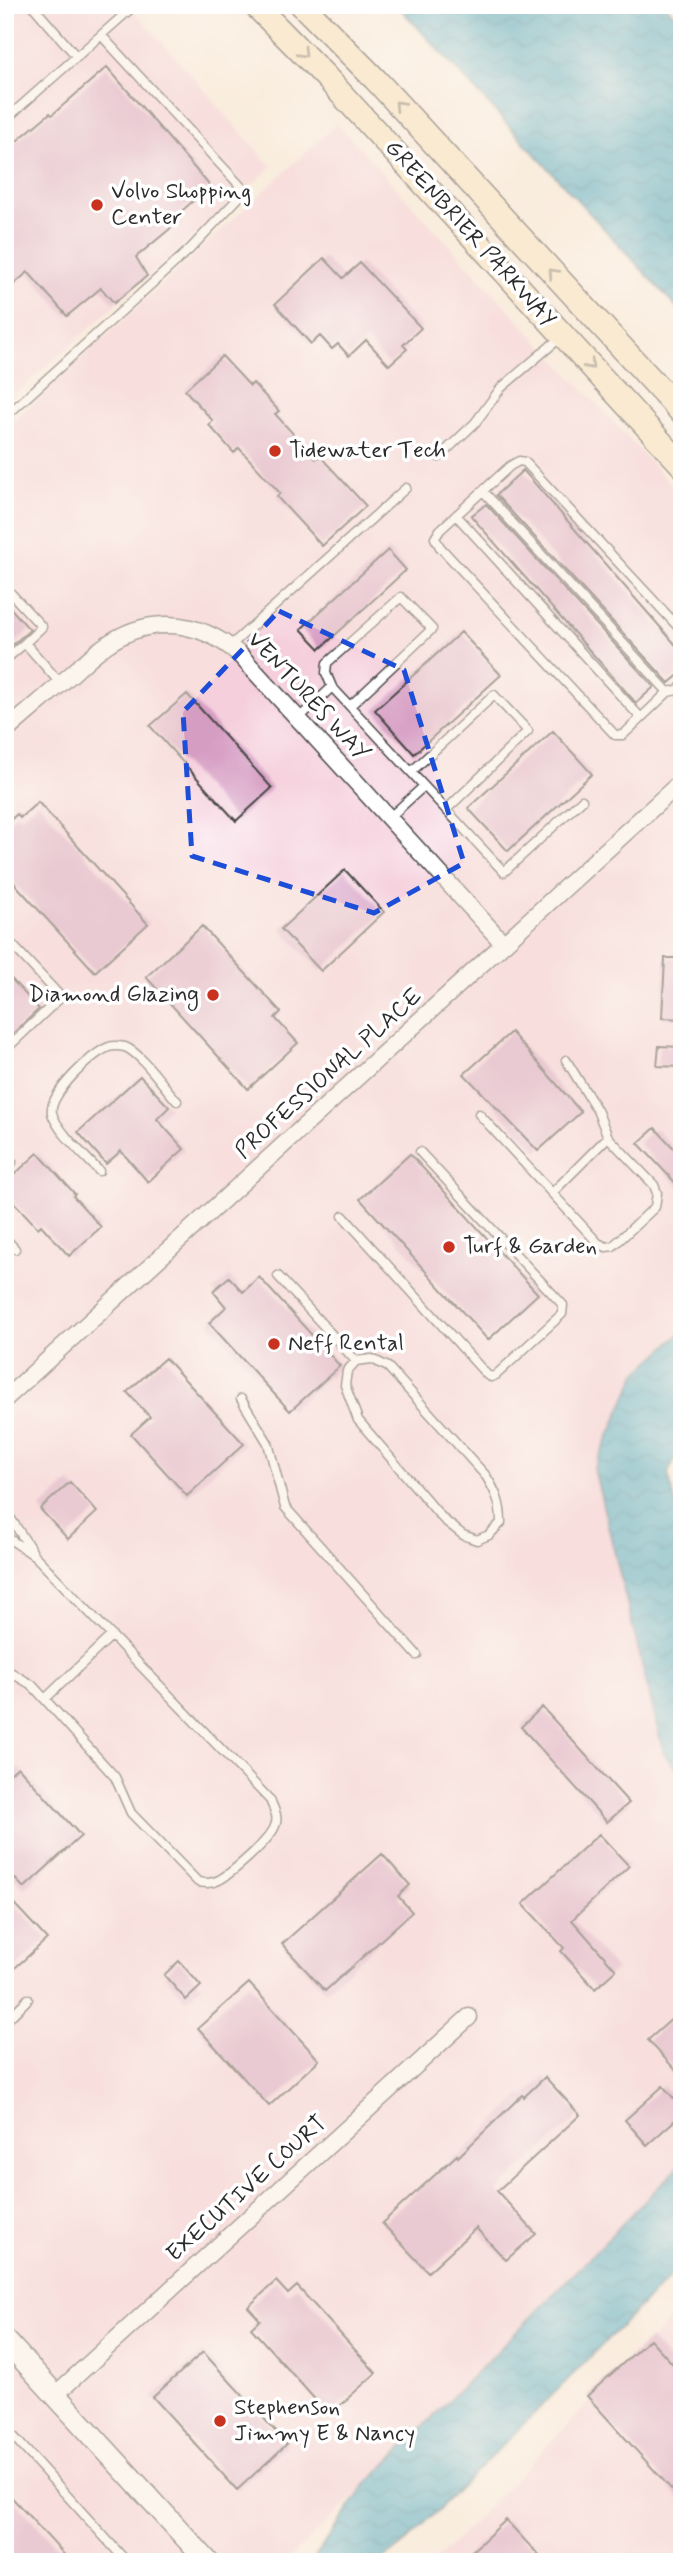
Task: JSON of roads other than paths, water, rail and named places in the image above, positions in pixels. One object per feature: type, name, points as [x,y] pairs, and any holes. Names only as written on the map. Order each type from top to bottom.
[{"type":"main road","name":"GREENBRIER PARKWAY","points":[[255,5],[326,76],[682,465]]},
{"type":"main road","name":"GREENBRIER PARKWAY","points":[[302,5],[376,79],[682,414]]},
{"type":"street","name":"VENTURES WAY","points":[[5,732],[102,648],[122,635],[144,627],[161,625],[203,631],[230,646],[504,944]]},
{"type":"street","name":"PROFESSIONAL PLACE","points":[[5,1399],[682,781]]},
{"type":"street","name":"EXECUTIVE COURT","points":[[55,2395],[469,2017]]},
{"type":"street","points":[[5,2340],[195,2557]]},
{"type":"lane","points":[[32,5],[77,57]]},
{"type":"lane","points":[[5,120],[135,5]]},
{"type":"lane","points":[[5,417],[190,249],[245,191],[101,35]]},
{"type":"lane","points":[[439,457],[475,423],[501,388],[563,336]]},
{"type":"lane","points":[[682,631],[525,462],[514,463],[436,533],[435,538],[440,547],[615,735],[622,735],[668,692],[682,686]]},
{"type":"lane","points":[[230,646],[405,488]]},
{"type":"lane","points":[[483,491],[668,692]]},
{"type":"lane","points":[[456,515],[641,718]]},
{"type":"lane","points":[[5,587],[42,627],[5,660]]},
{"type":"lane","points":[[350,706],[432,629],[401,597],[327,663],[326,673],[332,687],[504,872],[582,800]]},
{"type":"lane","points":[[25,643],[61,684]]},
{"type":"lane","points":[[298,719],[332,687]]},
{"type":"lane","points":[[411,772],[494,695],[528,731],[446,810]]},
{"type":"lane","points":[[389,818],[424,786]]},
{"type":"lane","points":[[5,937],[61,997],[5,1050]]},
{"type":"lane","points":[[99,1171],[55,1122],[51,1110],[54,1098],[62,1086],[97,1053],[110,1046],[122,1046],[132,1051],[177,1101]]},
{"type":"lane","points":[[479,1114],[598,1243],[606,1247],[613,1245],[655,1207],[657,1193],[654,1185],[608,1137],[597,1110],[566,1060]]},
{"type":"lane","points":[[552,1193],[608,1137]]},
{"type":"lane","points":[[343,1216],[487,1374],[491,1377],[496,1375],[562,1314],[563,1305],[420,1152]]},
{"type":"lane","points":[[5,1238],[15,1249]]},
{"type":"lane","points":[[278,1276],[356,1361]]},
{"type":"lane","points":[[372,1359],[387,1367],[485,1476],[496,1491],[500,1505],[501,1523],[489,1535],[477,1541],[463,1535],[443,1519],[358,1420],[345,1385],[347,1371],[356,1361],[372,1359]]},
{"type":"lane","points":[[241,1399],[268,1443],[285,1507],[417,1655]]},
{"type":"lane","points":[[5,1669],[32,1685],[115,1777],[131,1813],[198,1882],[209,1884],[222,1879],[267,1838],[276,1825],[276,1813],[270,1800],[35,1556],[11,1519]]},
{"type":"lane","points":[[5,1536],[35,1556]]},
{"type":"lane","points":[[44,1699],[111,1636]]},
{"type":"lane","points":[[5,2022],[28,1999]]},
{"type":"lane","points":[[5,2427],[127,2562]]},
{"type":"water","points":[[397,5],[666,5],[682,24],[682,313]]},
{"type":"water","points":[[682,1332],[682,1444],[668,1473],[682,1530],[682,1776],[664,1754],[594,1469],[637,1373]]},
{"type":"water","points":[[682,2163],[682,2265],[406,2542],[380,2562],[319,2562],[315,2557],[363,2488]]},
{"type":"place","name":"Volvo Shopping Center","points":[[97,205]]},
{"type":"place","name":"Tidewater Tech","points":[[275,451]]},
{"type":"place","name":"Diamond Glazing","points":[[213,995]]},
{"type":"place","name":"Turf & Garden","points":[[449,1247]]},
{"type":"place","name":"Neff Rental","points":[[274,1344]]},
{"type":"place","name":"Stephenson Jimmy E & Nancy","points":[[220,2421]]}]
